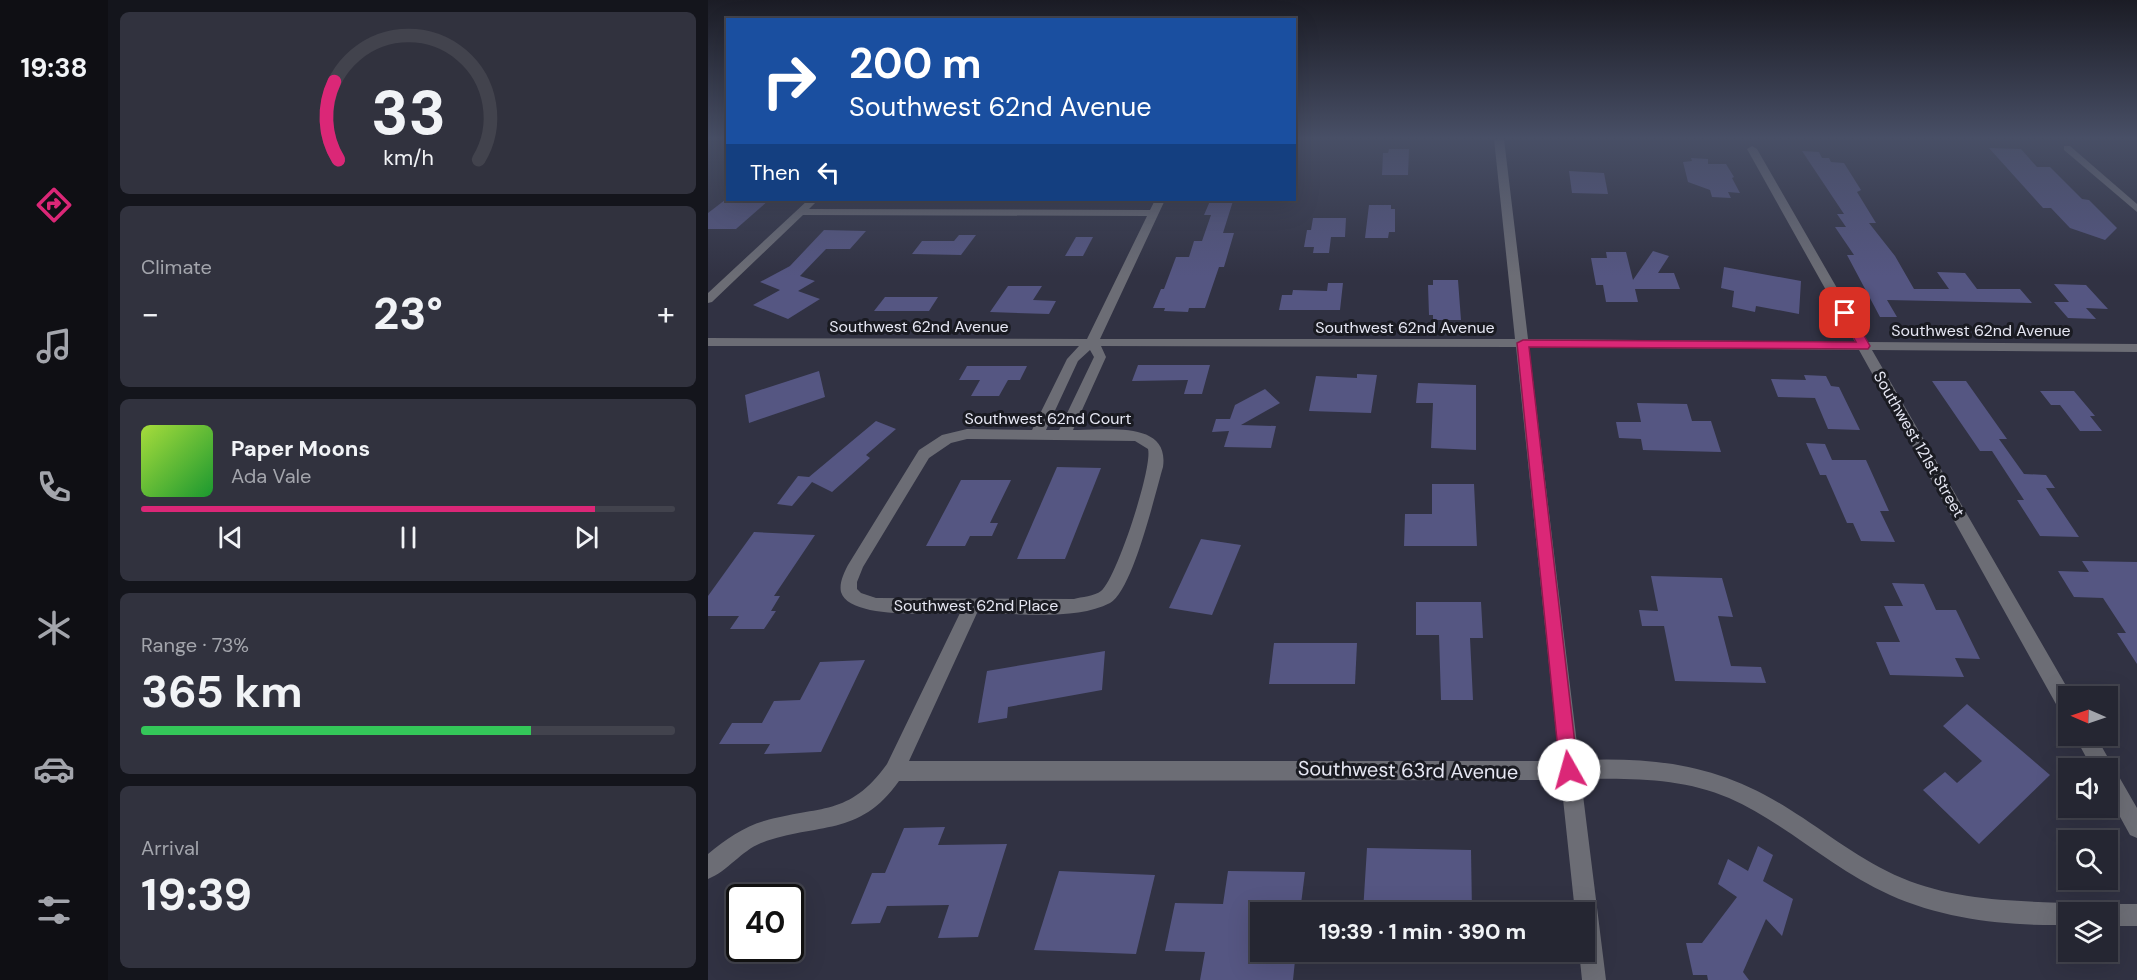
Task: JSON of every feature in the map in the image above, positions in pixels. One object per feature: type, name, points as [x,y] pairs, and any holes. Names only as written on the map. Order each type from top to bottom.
[{"type":"street","points":[[1504,185],[1594,980]]},
{"type":"street","name":"Southwest 121st Street","points":[[1772,185],[2058,689]]},
{"type":"street","points":[[2109,185],[2137,209]]},
{"type":"street","points":[[708,299],[812,201]]},
{"type":"street","points":[[1038,434],[1073,359],[1092,342],[1160,201]]},
{"type":"street","points":[[800,212],[1154,213]]},
{"type":"street","name":"Southwest 62nd Avenue","points":[[708,342],[1523,343],[2137,348]]},
{"type":"street","points":[[1064,435],[1100,357],[1092,342]]},
{"type":"street","name":"Southwest 62nd Court","points":[[849,591],[849,582],[856,565],[919,461],[939,442],[967,434],[1135,436],[1144,438],[1155,446],[1158,453],[1156,467],[1123,573],[1106,597]]},
{"type":"street","name":"Southwest 62nd Place","points":[[849,591],[855,598],[876,605],[1074,606],[1099,601],[1106,597]]},
{"type":"street","points":[[708,868],[743,840],[760,832],[838,817],[860,808],[887,784],[972,606]]},
{"type":"street","name":"Southwest 63rd Avenue","points":[[894,771],[1294,768],[1648,770],[1699,777],[1725,785],[1771,808],[1851,862],[1902,890],[1959,907],[2058,914]]},
{"type":"street","points":[[2118,794],[2137,828]]},
{"type":"street","points":[[2118,915],[2137,915]]},
{"type":"building","points":[[1571,185],[1606,185],[1608,194],[1572,193]]},
{"type":"building","points":[[1696,185],[1736,185],[1740,193],[1728,192],[1731,198],[1712,197],[1710,190]]},
{"type":"building","points":[[1824,185],[1858,185],[1861,190],[1857,192],[1876,223],[1869,223],[1895,256],[1914,289],[1949,289],[1937,272],[1965,273],[1977,289],[2020,289],[2032,303],[1887,300],[1897,317],[1880,317],[1847,255],[1854,255],[1835,227],[1846,227],[1837,214],[1844,214]]},
{"type":"building","points":[[2022,185],[2068,185],[2082,199],[2089,200],[2117,228],[2105,240],[2070,228],[2051,208],[2043,208]]},
{"type":"building","points":[[725,200],[768,201],[736,229],[708,229],[708,213]]},
{"type":"building","points":[[1210,201],[1233,201],[1223,233],[1234,233],[1224,267],[1219,267],[1205,308],[1189,308],[1188,312],[1153,308],[1161,289],[1164,289],[1176,257],[1189,257],[1194,241],[1202,241],[1211,215],[1204,215]]},
{"type":"building","points":[[1369,205],[1391,205],[1391,209],[1395,209],[1395,232],[1389,232],[1388,238],[1365,238]]},
{"type":"building","points":[[1313,218],[1346,218],[1345,237],[1331,237],[1329,253],[1313,253],[1314,247],[1304,247],[1307,230],[1311,230]]},
{"type":"building","points":[[824,230],[866,231],[850,249],[826,249],[800,276],[815,281],[798,291],[820,299],[788,319],[753,305],[780,290],[760,282],[790,266]]},
{"type":"building","points":[[959,235],[976,235],[961,255],[912,254],[922,241],[954,241]]},
{"type":"building","points":[[1076,237],[1093,237],[1083,256],[1065,256]]},
{"type":"building","points":[[1653,251],[1669,256],[1658,273],[1674,273],[1680,289],[1635,289],[1638,302],[1606,302],[1603,285],[1596,285],[1591,258],[1607,258],[1606,252],[1626,252],[1633,280]]},
{"type":"building","points":[[1724,267],[1801,281],[1799,314],[1756,306],[1755,312],[1732,307],[1734,291],[1721,288]]},
{"type":"building","points":[[1433,280],[1458,280],[1461,320],[1433,320],[1433,315],[1429,315],[1428,285],[1433,285]]},
{"type":"building","points":[[1328,283],[1343,283],[1340,310],[1279,310],[1282,295],[1292,295],[1293,290],[1327,291]]},
{"type":"building","points":[[2054,284],[2086,285],[2108,309],[2086,308],[2096,319],[2068,318],[2054,302],[2069,302]]},
{"type":"building","points":[[1008,286],[1042,286],[1033,300],[1056,301],[1049,314],[990,312]]},
{"type":"building","points":[[885,297],[938,297],[929,311],[874,311]]},
{"type":"building","points":[[1138,365],[1210,365],[1202,394],[1184,394],[1188,380],[1132,381]]},
{"type":"building","points":[[967,366],[1027,366],[1020,380],[1008,380],[999,396],[971,396],[980,380],[959,380]]},
{"type":"building","points":[[819,371],[825,397],[749,423],[745,395]]},
{"type":"building","points":[[1357,374],[1377,375],[1371,413],[1309,411],[1316,376],[1357,378]]},
{"type":"building","points":[[1804,375],[1826,376],[1831,386],[1839,387],[1860,430],[1828,429],[1815,398],[1778,397],[1771,379],[1806,380]]},
{"type":"building","points":[[1932,381],[1966,381],[2007,439],[1999,439],[2024,474],[2046,475],[2055,488],[2046,488],[2079,537],[2040,536],[2017,500],[2024,500],[1992,451],[1980,451]]},
{"type":"building","points":[[1418,383],[1476,385],[1476,450],[1431,448],[1433,403],[1416,403]]},
{"type":"building","points":[[1265,389],[1280,403],[1241,425],[1276,426],[1271,448],[1224,447],[1229,431],[1212,432],[1216,419],[1230,419],[1235,405]]},
{"type":"building","points":[[2040,391],[2074,391],[2095,416],[2090,416],[2102,431],[2080,431],[2060,405],[2051,405]]},
{"type":"building","points":[[1637,403],[1687,404],[1692,421],[1711,421],[1721,452],[1643,450],[1641,439],[1619,438],[1616,422],[1641,422]]},
{"type":"building","points":[[876,421],[896,429],[866,455],[870,458],[832,492],[812,482],[792,506],[777,504],[798,476],[809,477]]},
{"type":"building","points":[[1806,443],[1825,444],[1832,460],[1866,460],[1889,511],[1880,511],[1895,542],[1861,541],[1853,523],[1847,523],[1826,475],[1820,475]]},
{"type":"building","points":[[1057,467],[1101,468],[1065,559],[1017,559]]},
{"type":"building","points":[[961,480],[1011,480],[990,523],[998,523],[992,536],[970,536],[965,546],[926,546]]},
{"type":"building","points":[[1432,484],[1474,484],[1477,546],[1404,546],[1405,514],[1432,514]]},
{"type":"building","points":[[754,532],[815,535],[774,596],[780,596],[771,611],[776,611],[764,629],[730,629],[739,616],[708,616],[708,596]]},
{"type":"building","points":[[1201,539],[1241,545],[1212,615],[1169,608]]},
{"type":"building","points":[[2082,561],[2137,562],[2137,664],[2117,633],[2126,633],[2103,598],[2074,597],[2058,571],[2089,572]]},
{"type":"building","points":[[1651,576],[1722,578],[1733,617],[1718,616],[1731,666],[1761,667],[1766,683],[1675,681],[1664,626],[1642,626],[1639,610],[1658,611]]},
{"type":"building","points":[[1892,583],[1924,584],[1936,610],[1956,610],[1980,659],[1955,658],[1964,677],[1890,675],[1876,642],[1900,642],[1884,606],[1903,606]]},
{"type":"building","points":[[1416,602],[1481,602],[1483,638],[1470,638],[1473,700],[1441,700],[1439,635],[1416,635]]},
{"type":"building","points":[[1274,643],[1357,643],[1355,684],[1269,684]]},
{"type":"building","points":[[1105,651],[1102,690],[1008,707],[1007,718],[978,723],[987,671]]},
{"type":"building","points":[[865,660],[821,752],[764,754],[770,744],[719,744],[732,723],[762,723],[774,701],[800,700],[820,662]]},
{"type":"building","points":[[1967,704],[2050,775],[1979,844],[1923,790],[1945,772],[1957,783],[1982,761],[1943,726]]},
{"type":"building","points":[[945,827],[938,845],[1007,844],[978,937],[938,938],[949,905],[887,906],[880,923],[851,924],[872,873],[885,873],[904,828]]},
{"type":"building","points":[[1758,846],[1773,855],[1763,881],[1793,899],[1782,936],[1766,919],[1743,972],[1749,980],[1708,980],[1707,975],[1693,975],[1686,943],[1702,943],[1737,897],[1718,884],[1728,859],[1748,871]]},
{"type":"building","points":[[1367,848],[1471,850],[1472,902],[1364,902]]},
{"type":"building","points":[[1059,871],[1155,875],[1136,954],[1034,950]]},
{"type":"building","points":[[1228,871],[1305,872],[1301,902],[1250,902],[1250,962],[1295,962],[1293,980],[1200,980],[1205,952],[1165,951],[1175,903],[1223,904]]},
{"type":"route","points":[[1569,770],[1523,343],[1864,346],[1845,313]]}]
